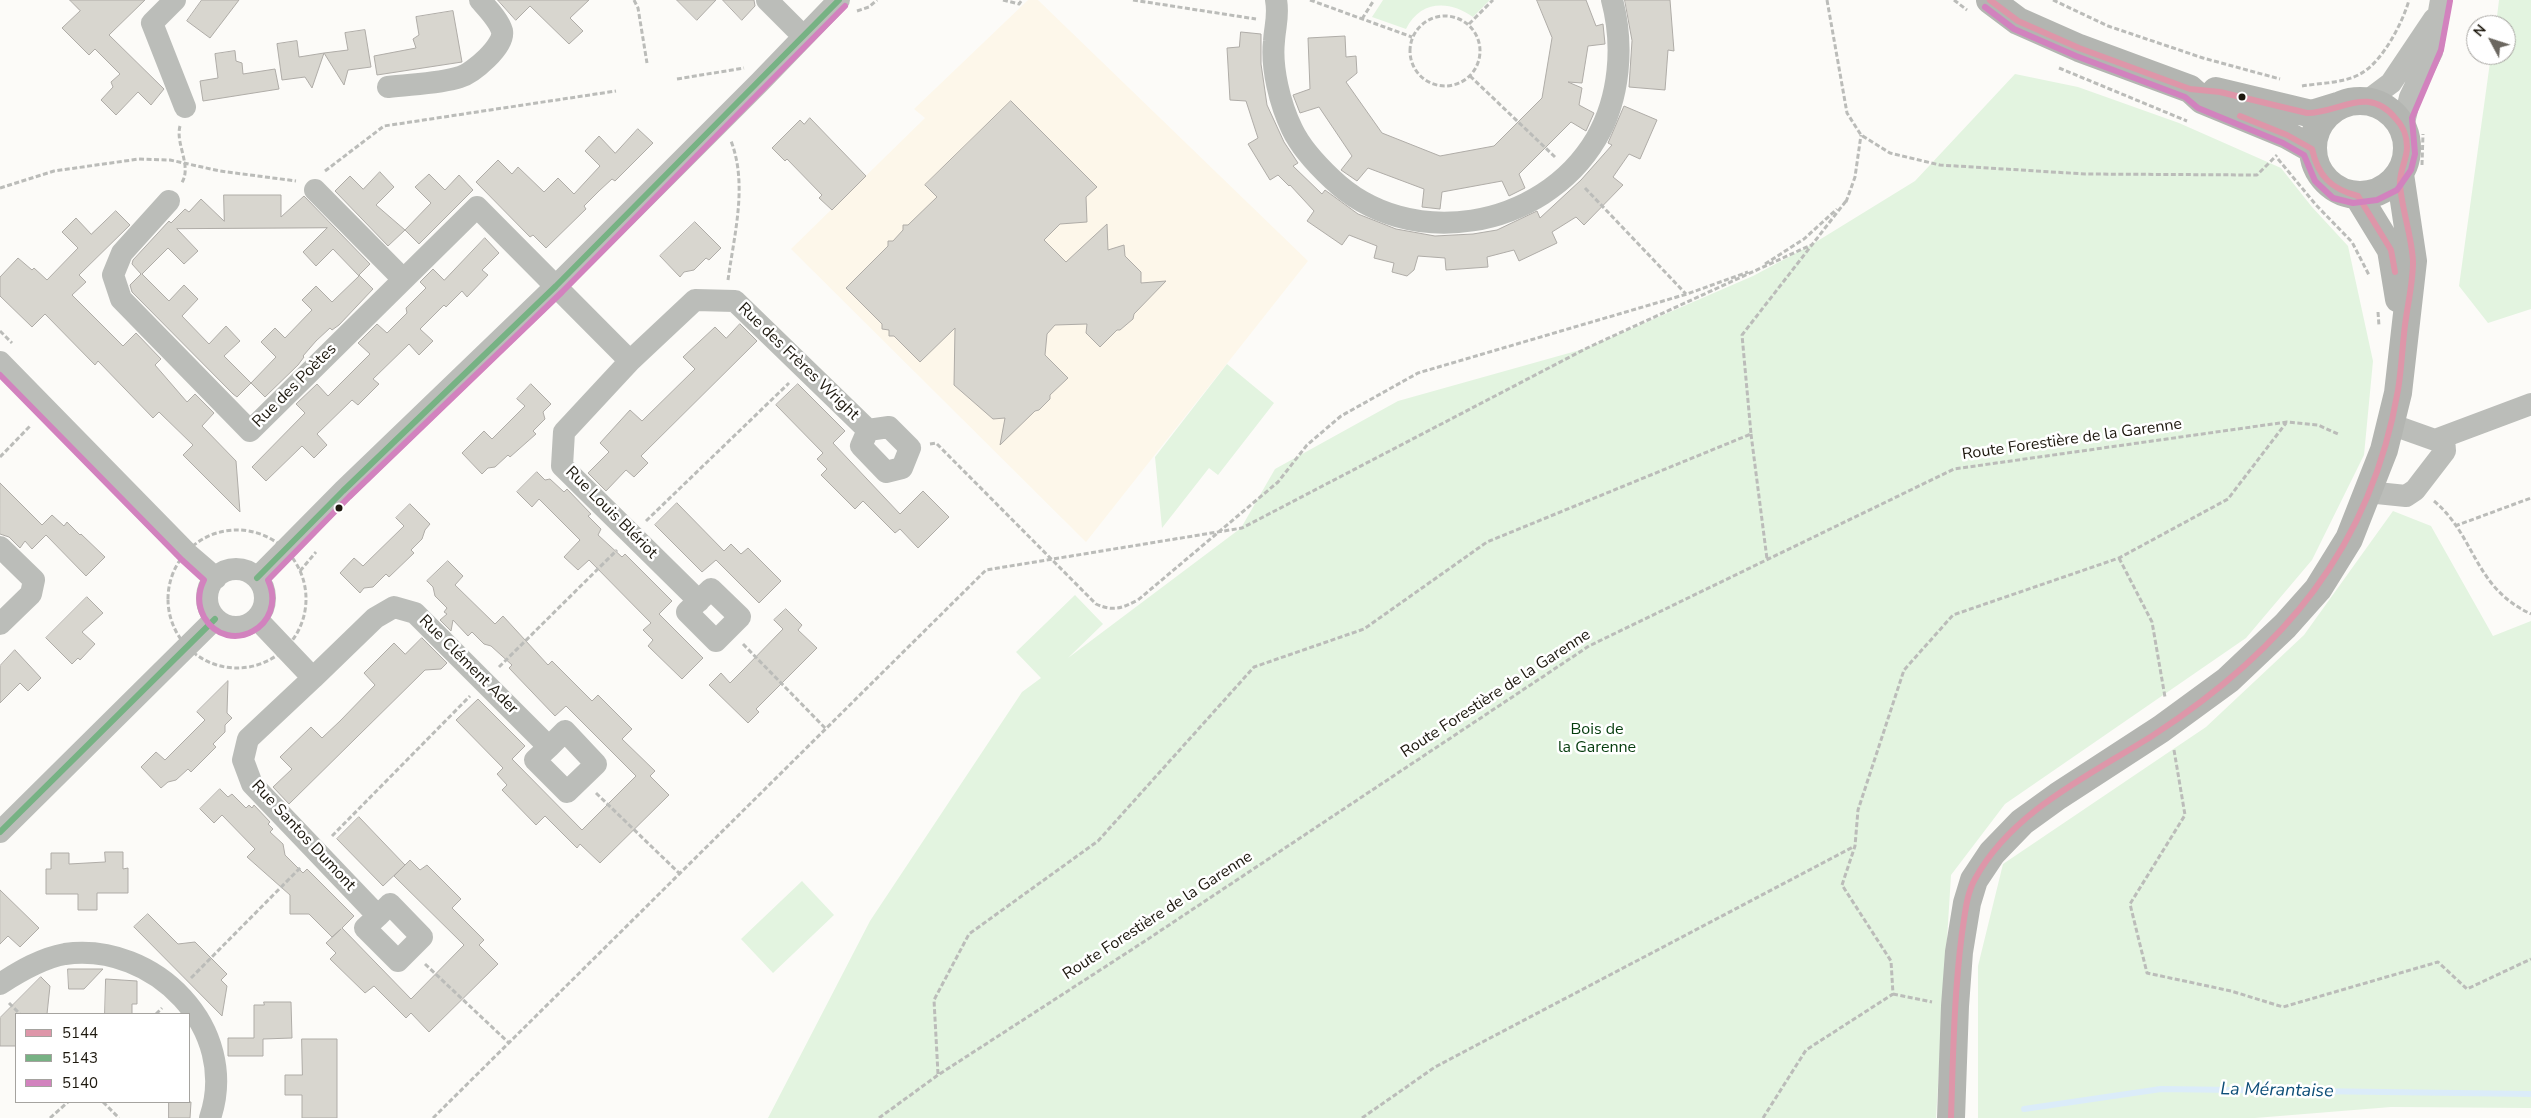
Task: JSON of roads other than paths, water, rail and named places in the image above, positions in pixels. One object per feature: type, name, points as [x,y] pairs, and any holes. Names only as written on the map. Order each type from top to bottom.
[{"type":"main road","points":[[1979,6],[2079,48],[2190,89],[2209,89],[2312,114],[2352,101],[2367,101],[2388,110],[2403,127],[2407,143],[2406,159],[2400,174],[2389,186],[2374,194],[2358,196],[2342,192],[2328,184],[2320,174],[2312,149],[2319,124],[2327,113],[2338,106]]},
{"type":"main road","points":[[2190,89],[2202,100],[2287,135],[2312,149]]},
{"type":"main road","points":[[2392,333],[2413,261],[2400,174]]},
{"type":"main road","points":[[1951,1118],[1959,952],[1967,903],[1974,880],[1992,853],[2029,817],[2170,723],[2228,680],[2285,626],[2318,589],[2349,539],[2384,450],[2398,393],[2392,333],[2391,250],[2358,196]]},
{"type":"street","points":[[175,0],[152,23],[185,107]]},
{"type":"street","points":[[388,87],[461,77],[477,68],[499,44],[502,32],[497,20],[480,0]]},
{"type":"street","points":[[767,0],[803,36]]},
{"type":"street","points":[[257,578],[343,491],[556,286],[840,0]]},
{"type":"street","points":[[1276,0],[1278,12],[1274,43],[1276,74],[1282,102],[1292,129],[1307,154],[1341,188],[1369,206],[1396,217],[1428,223],[1455,223],[1508,212],[1535,197],[1570,172],[1596,138],[1609,109],[1617,74],[1620,35],[1612,0]]},
{"type":"street","points":[[2367,101],[2391,83],[2440,6]]},
{"type":"street","points":[[2403,127],[2410,97],[2432,52],[2440,6]]},
{"type":"street","points":[[313,182],[403,279]]},
{"type":"street","name":"Rue des Poètes","points":[[169,201],[122,252],[113,275],[122,299],[250,430],[477,207],[556,286]]},
{"type":"street","points":[[556,286],[630,361]]},
{"type":"street","name":"Rue des Frères Wright","points":[[630,361],[695,300],[735,300],[868,430]]},
{"type":"street","name":"Rue Louis Blériot","points":[[630,361],[564,432],[562,466],[699,601],[688,612],[716,641],[728,629]]},
{"type":"street","points":[[0,362],[188,554],[216,578]]},
{"type":"street","points":[[2390,424],[2435,440],[2531,404]]},
{"type":"street","name":"Rue des Frères Wright","points":[[890,427],[910,448],[902,468],[886,472],[860,446],[868,430],[890,427]]},
{"type":"street","points":[[2368,492],[2406,496],[2415,490],[2445,451],[2444,437]]},
{"type":"street","points":[[0,547],[34,580],[31,594],[0,624]]},
{"type":"street","points":[[241,570],[257,578],[265,594],[265,603],[257,619],[241,627],[232,627],[216,619],[208,603],[208,594],[216,578],[223,573],[241,570]]},
{"type":"street","name":"Rue Clément Ader","points":[[313,678],[375,618],[394,607],[415,613],[549,747],[535,760],[567,792],[581,778]]},
{"type":"street","points":[[0,832],[216,619]]},
{"type":"street","points":[[257,619],[313,678]]},
{"type":"street","name":"Rue Santos Dumont","points":[[313,678],[248,739],[243,760],[252,784],[378,916],[365,928],[398,961],[410,950]]},
{"type":"street","points":[[0,984],[26,967],[65,954],[106,954],[145,967],[178,991],[202,1025],[215,1064],[214,1105],[210,1118]]},
{"type":"waterway","name":"La Mérantaise","points":[[2024,1109],[2161,1089],[2531,1094]]},
{"type":"park label","name":"Bois de la Garenne","points":[[1597,739]]}]
